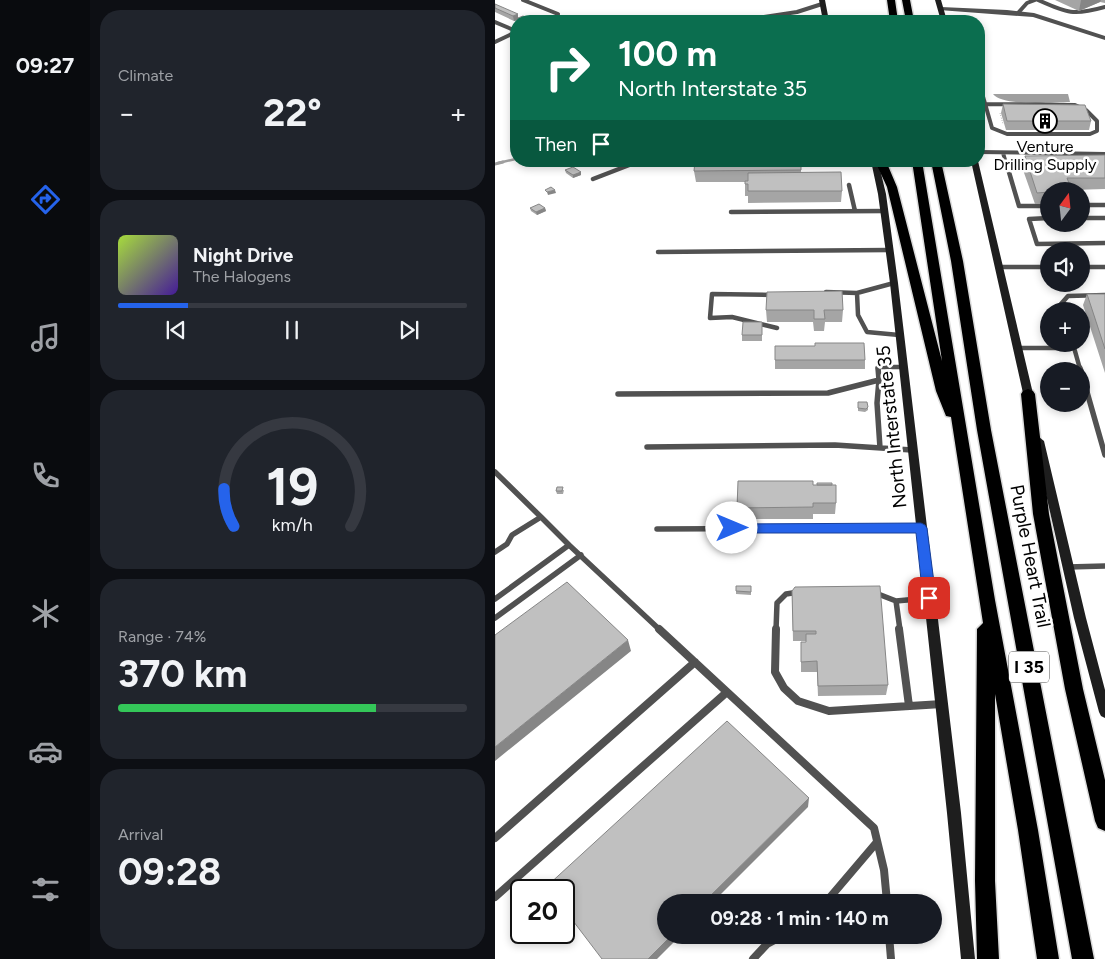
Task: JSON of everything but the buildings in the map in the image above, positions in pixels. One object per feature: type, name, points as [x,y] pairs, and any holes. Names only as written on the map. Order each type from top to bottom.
[{"type":"highway","points":[[891,0],[894,15]]},
{"type":"highway","points":[[906,0],[909,15]]},
{"type":"highway","points":[[885,167],[943,391],[962,436]]},
{"type":"highway","name":"I 35","points":[[918,167],[987,600],[1028,830],[1048,959]]},
{"type":"highway","name":"Purple Heart Trail","points":[[937,167],[977,375],[984,430],[1083,959]]},
{"type":"highway","points":[[1028,394],[1045,534],[1074,689],[1105,821]]},
{"type":"highway","points":[[987,600],[984,673],[985,881],[988,959]]},
{"type":"main road","points":[[938,0],[942,15]]},
{"type":"main road","points":[[822,2],[825,15]]},
{"type":"main road","name":"North Interstate 35","points":[[876,167],[883,194],[894,283],[942,704],[968,959]]},
{"type":"main road","points":[[975,167],[1068,567],[1105,712]]},
{"type":"street","points":[[941,9],[1017,13],[1053,20],[1105,38]]},
{"type":"lane","points":[[523,0],[558,14]]},
{"type":"lane","points":[[1017,13],[1027,3],[1037,0],[1071,14],[1084,14],[1105,7]]},
{"type":"lane","points":[[777,15],[797,12],[822,2]]},
{"type":"lane","points":[[495,22],[510,29]]},
{"type":"lane","points":[[495,42],[510,35]]},
{"type":"lane","points":[[986,104],[1075,105],[1087,110],[1097,121],[1097,131],[1090,134],[1007,134],[992,128],[986,104]]},
{"type":"lane","points":[[985,152],[1105,154]]},
{"type":"lane","points":[[1003,153],[1019,206],[1040,206]]},
{"type":"lane","points":[[593,179],[624,167]]},
{"type":"lane","points":[[849,185],[855,211]]},
{"type":"lane","points":[[1090,205],[1105,205]]},
{"type":"lane","points":[[731,212],[885,211]]},
{"type":"lane","points":[[1040,218],[1029,219],[1037,244],[1105,244]]},
{"type":"lane","points":[[1090,218],[1105,218]]},
{"type":"lane","points":[[658,252],[889,250]]},
{"type":"lane","points":[[999,268],[1040,267]]},
{"type":"lane","points":[[1090,267],[1105,267]]},
{"type":"lane","points":[[823,292],[857,293],[894,283]]},
{"type":"lane","points":[[857,293],[858,315],[867,332],[899,335]]},
{"type":"lane","points":[[777,328],[732,318],[710,318],[712,294],[779,295]]},
{"type":"lane","points":[[1063,302],[1068,296],[1105,296]]},
{"type":"lane","points":[[1017,348],[1040,347]]},
{"type":"lane","points":[[881,448],[877,403],[878,366],[903,367]]},
{"type":"lane","points":[[618,394],[828,393],[879,380]]},
{"type":"lane","points":[[1090,402],[1105,455]]},
{"type":"lane","points":[[647,447],[835,446],[912,450]]},
{"type":"lane","points":[[495,472],[569,545],[874,828],[884,870],[886,894]]},
{"type":"lane","points":[[495,552],[507,544],[512,535],[541,517]]},
{"type":"lane","points":[[657,529],[921,528]]},
{"type":"lane","points":[[495,599],[569,545]]},
{"type":"lane","points":[[495,618],[581,555]]},
{"type":"lane","points":[[1068,567],[1105,566]]},
{"type":"lane","points":[[803,592],[793,592],[782,596],[777,603],[775,672],[784,688],[798,701],[829,711],[942,704]]},
{"type":"lane","points":[[863,592],[873,592],[896,600],[929,598]]},
{"type":"lane","points":[[896,600],[909,706]]},
{"type":"lane","points":[[495,838],[695,662]]},
{"type":"lane","points":[[495,898],[727,692]]},
{"type":"lane","points":[[833,894],[877,842]]},
{"type":"lane","points":[[753,959],[767,944]]},
{"type":"lane","points":[[890,944],[891,959]]},
{"type":"path","points":[[1000,113],[1004,128]]},
{"type":"shaded area","points":[[993,94],[1068,94],[1070,102],[1007,101]]},
{"type":"waterway","points":[[498,163],[510,160]]},
{"type":"waterway","points":[[495,164],[503,162]]},
{"type":"place","name":"Venture Drilling Supply","points":[[1045,121]]},
{"type":"route","points":[[732,528],[921,528],[929,598]]}]
